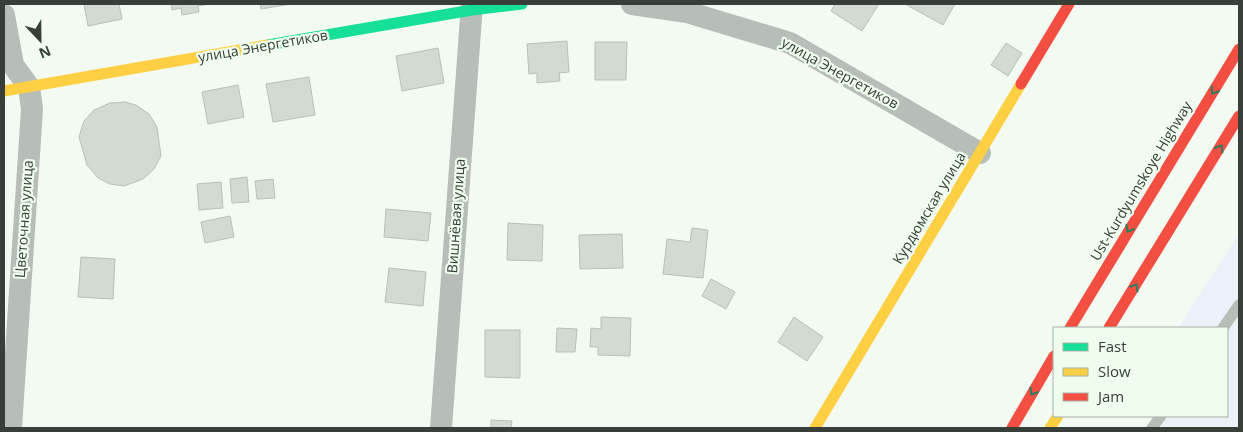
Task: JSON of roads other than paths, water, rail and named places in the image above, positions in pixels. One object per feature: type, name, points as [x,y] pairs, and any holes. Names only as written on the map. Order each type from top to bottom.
[{"type":"street","name":"улица Энергетиков","points":[[4,91],[472,7],[522,4]]},
{"type":"street","name":"улица Энергетиков","points":[[632,4],[687,12],[790,43],[980,152]]},
{"type":"street","name":"Курдюмская улица","points":[[815,428],[1069,4]]},
{"type":"street","name":"Вишнёвая улица","points":[[441,428],[472,7]]},
{"type":"street","name":"Цветочная улица","points":[[4,15],[13,65],[29,87],[32,109],[11,428]]},
{"type":"street","name":"Ust-Kurdyumskoye Highway","points":[[1071,327],[1239,49]]},
{"type":"street","points":[[1111,327],[1239,116]]},
{"type":"street","points":[[1012,428],[1053,358]]},
{"type":"street","points":[[1050,428],[1057,417]]},
{"type":"lane","points":[[1224,327],[1239,305]]},
{"type":"lane","points":[[1152,428],[1160,417]]}]
